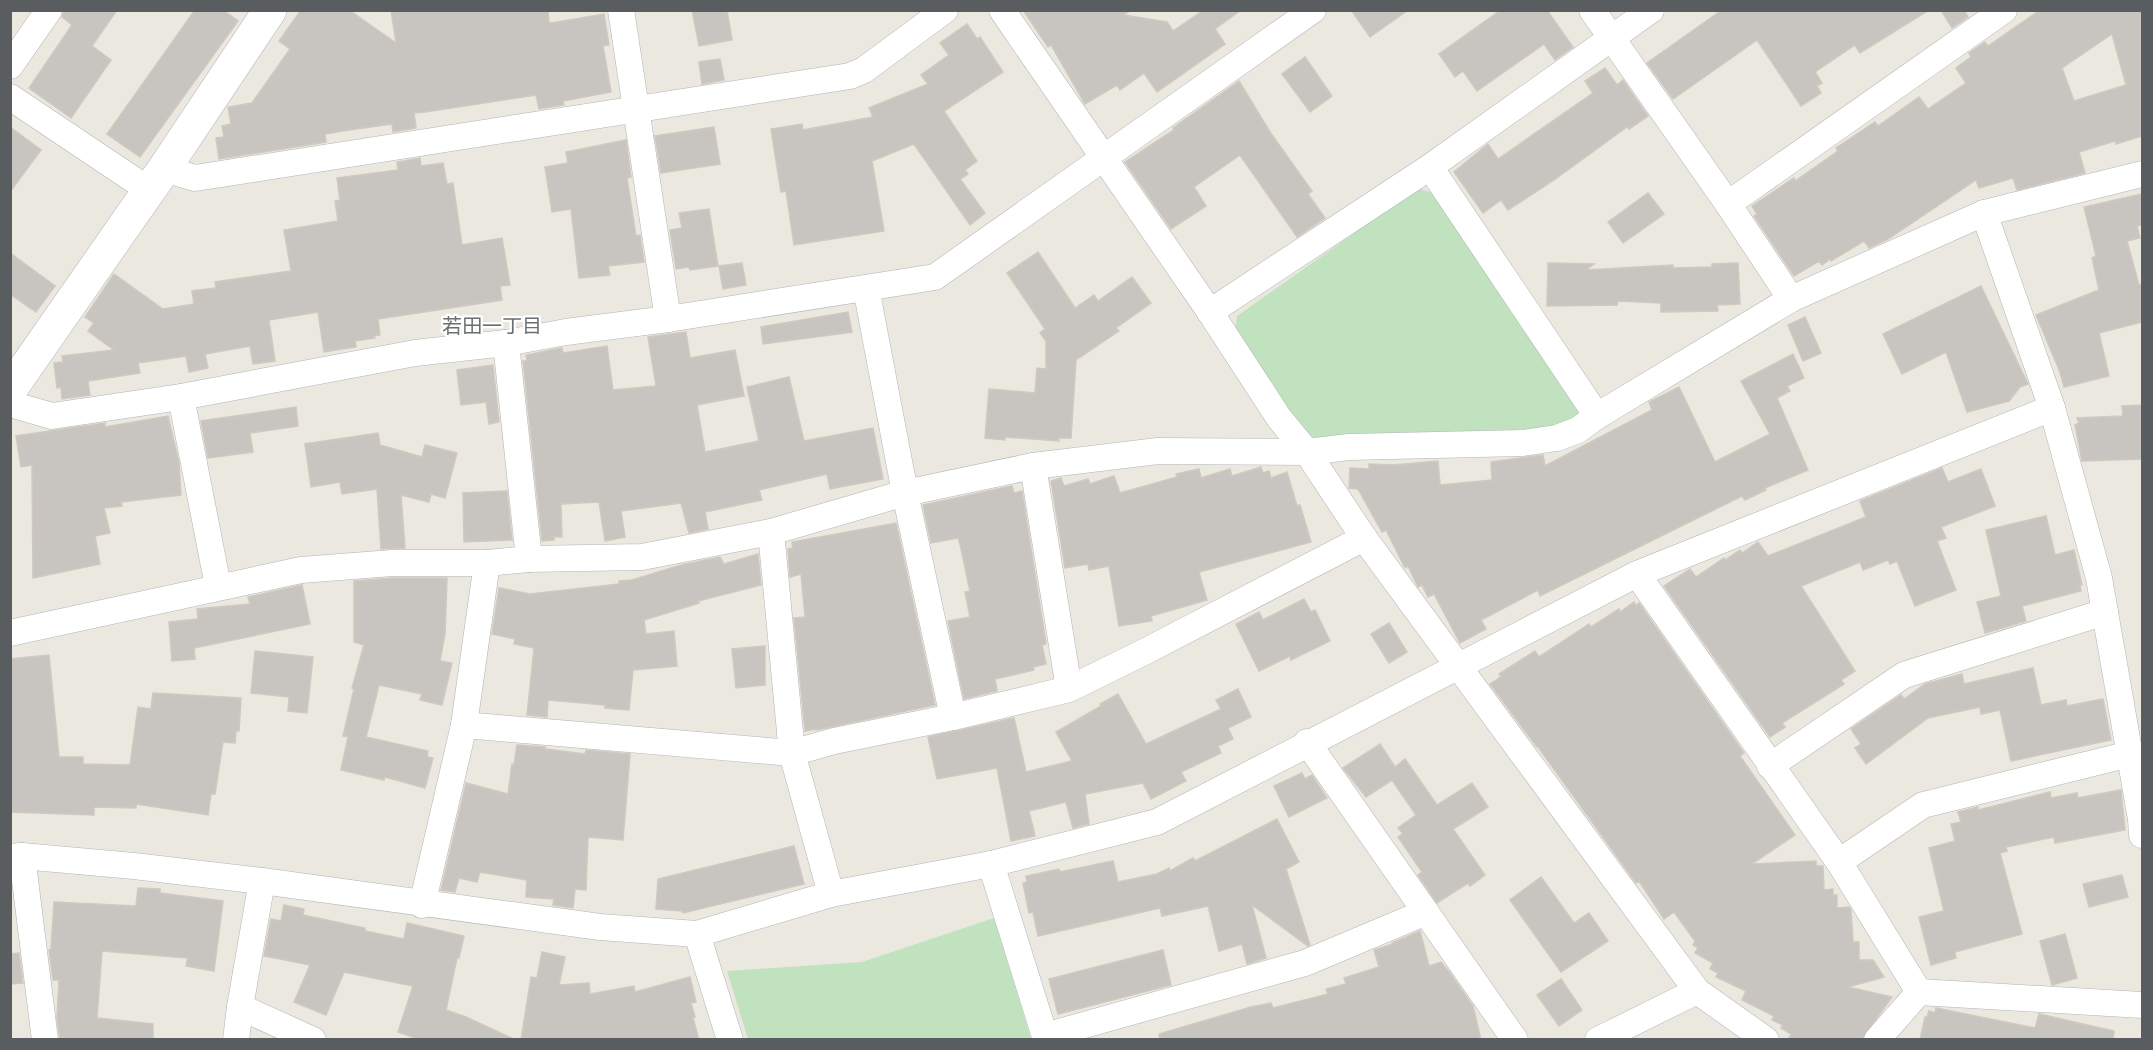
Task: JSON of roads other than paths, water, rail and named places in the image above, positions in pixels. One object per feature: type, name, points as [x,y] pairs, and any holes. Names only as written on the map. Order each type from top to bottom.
[{"type":"street","points":[[10,66],[49,10]]},
{"type":"street","points":[[10,390],[157,180],[270,10]]},
{"type":"street","points":[[621,10],[668,319]]},
{"type":"street","points":[[10,97],[157,180],[195,178],[850,76],[864,70],[945,10]]},
{"type":"street","points":[[1002,10],[1210,312],[1279,418],[1307,452],[1364,538],[1697,991],[1766,1040]]},
{"type":"street","points":[[10,404],[52,416],[181,397],[415,353],[506,343],[935,277],[1313,10]]},
{"type":"street","points":[[1592,10],[1728,204],[1791,299]]},
{"type":"street","points":[[1210,312],[1430,167],[1652,10]]},
{"type":"street","points":[[1728,204],[2004,10]]},
{"type":"street","points":[[1430,167],[1597,416]]},
{"type":"street","points":[[10,633],[218,586],[301,570],[392,563],[487,563],[529,559],[642,557],[771,532],[905,493],[1033,466],[1158,451],[1307,452],[1349,447],[1523,443],[1557,438],[1578,430],[1597,416],[1791,299],[1984,213],[2142,174]]},
{"type":"street","points":[[1984,213],[2052,408],[2099,578],[2142,835]]},
{"type":"street","points":[[866,288],[905,493],[953,717]]},
{"type":"street","points":[[506,343],[529,559]]},
{"type":"street","points":[[181,397],[218,586]]},
{"type":"street","points":[[45,1040],[16,856],[134,866],[600,927],[697,934],[831,894],[990,864],[1156,822],[1307,742],[1637,574],[2052,408]]},
{"type":"street","points":[[1033,466],[1069,689]]},
{"type":"street","points":[[771,532],[792,753],[831,894]]},
{"type":"street","points":[[464,725],[792,753],[834,741],[953,717],[1069,689],[1364,538]]},
{"type":"street","points":[[422,904],[464,725],[487,563]]},
{"type":"street","points":[[1637,574],[1839,862],[1919,992]]},
{"type":"street","points":[[1770,766],[1905,675],[2105,612]]},
{"type":"street","points":[[1307,742],[1515,1040]]},
{"type":"street","points":[[1839,862],[1923,805],[2130,754]]},
{"type":"street","points":[[990,864],[1046,1038],[1305,963],[1426,912]]},
{"type":"street","points":[[237,1040],[240,1007],[262,882]]},
{"type":"street","points":[[697,934],[730,1040]]},
{"type":"street","points":[[1598,1040],[1697,991]]},
{"type":"street","points":[[1919,992],[2142,1005]]},
{"type":"street","points":[[1877,1040],[1919,992]]},
{"type":"street","points":[[240,1007],[313,1040]]},
{"type":"district","name":"若田一丁目","points":[[492,326]]}]
